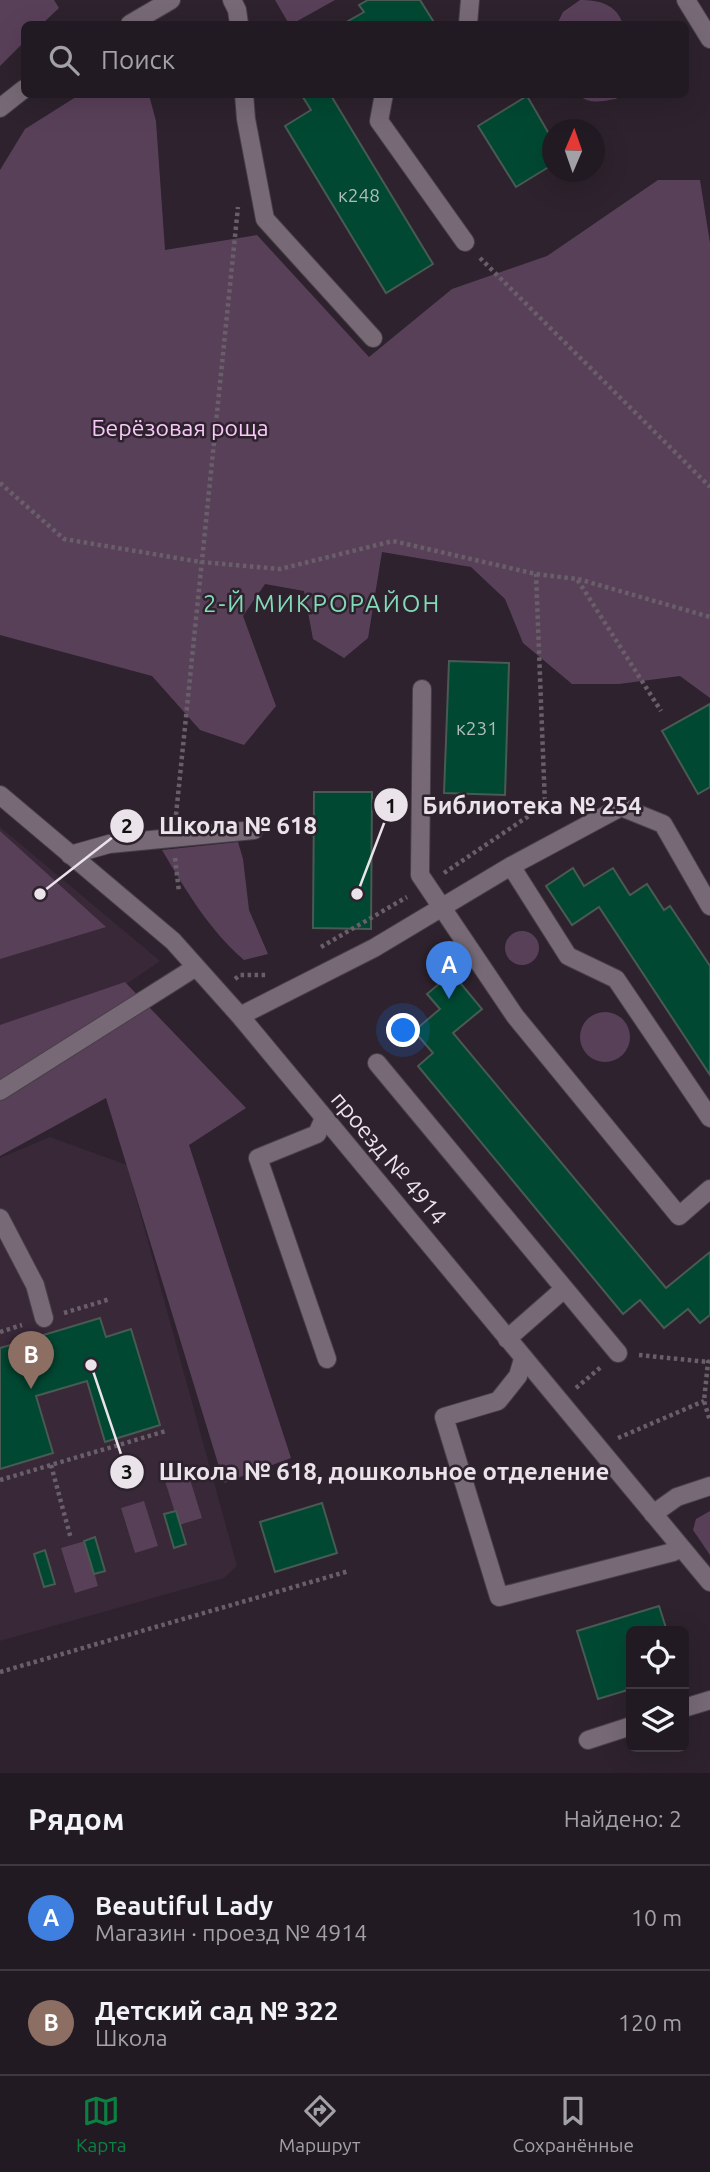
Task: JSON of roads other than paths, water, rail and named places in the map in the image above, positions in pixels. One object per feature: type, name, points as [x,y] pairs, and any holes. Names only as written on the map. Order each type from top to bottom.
[{"type":"street","points":[[135,21],[171,0]]},
{"type":"street","points":[[232,0],[239,21]]},
{"type":"street","points":[[468,21],[470,0]]},
{"type":"street","points":[[687,0],[710,39]]},
{"type":"street","points":[[0,108],[21,91]]},
{"type":"street","points":[[244,98],[265,219],[373,338]]},
{"type":"street","points":[[383,98],[379,121],[465,242]]},
{"type":"street","points":[[422,689],[420,875],[515,1016],[678,1216],[710,1189]]},
{"type":"street","name":"проезд № 4914","points":[[0,795],[173,941],[240,1016],[710,1582]]},
{"type":"street","points":[[240,1016],[374,948],[511,866],[621,807],[663,824],[710,906]]},
{"type":"street","points":[[70,855],[109,844],[254,830]]},
{"type":"street","points":[[511,866],[568,956],[616,979],[710,1118]]},
{"type":"street","points":[[0,1091],[196,967]]},
{"type":"street","points":[[377,1063],[618,1353]]},
{"type":"street","points":[[324,1118],[317,1134],[258,1158],[327,1359]]},
{"type":"street","points":[[0,1217],[35,1285],[44,1318]]},
{"type":"street","points":[[507,1339],[564,1289]]},
{"type":"street","points":[[523,1359],[518,1376],[498,1401],[444,1416],[499,1597],[681,1548]]},
{"type":"street","points":[[653,1514],[677,1497],[710,1486]]},
{"type":"street","points":[[689,1706],[710,1700]]},
{"type":"street","points":[[587,1740],[626,1728]]},
{"type":"place","name":"Школа № 618","points":[[40,894]]},
{"type":"place","name":"Библиотека № 254","points":[[357,894]]},
{"type":"place","name":"Beautiful Lady","points":[[449,999]]},
{"type":"place","name":"Школа № 618, дошкольное отделение","points":[[91,1365]]},
{"type":"place","name":"Детский сад № 322","points":[[31,1389]]},
{"type":"district","name":"2-Й МИКРОРАЙОН","points":[[322,604]]},
{"type":"park label","name":"Берёзовая роща","points":[[180,428]]}]
